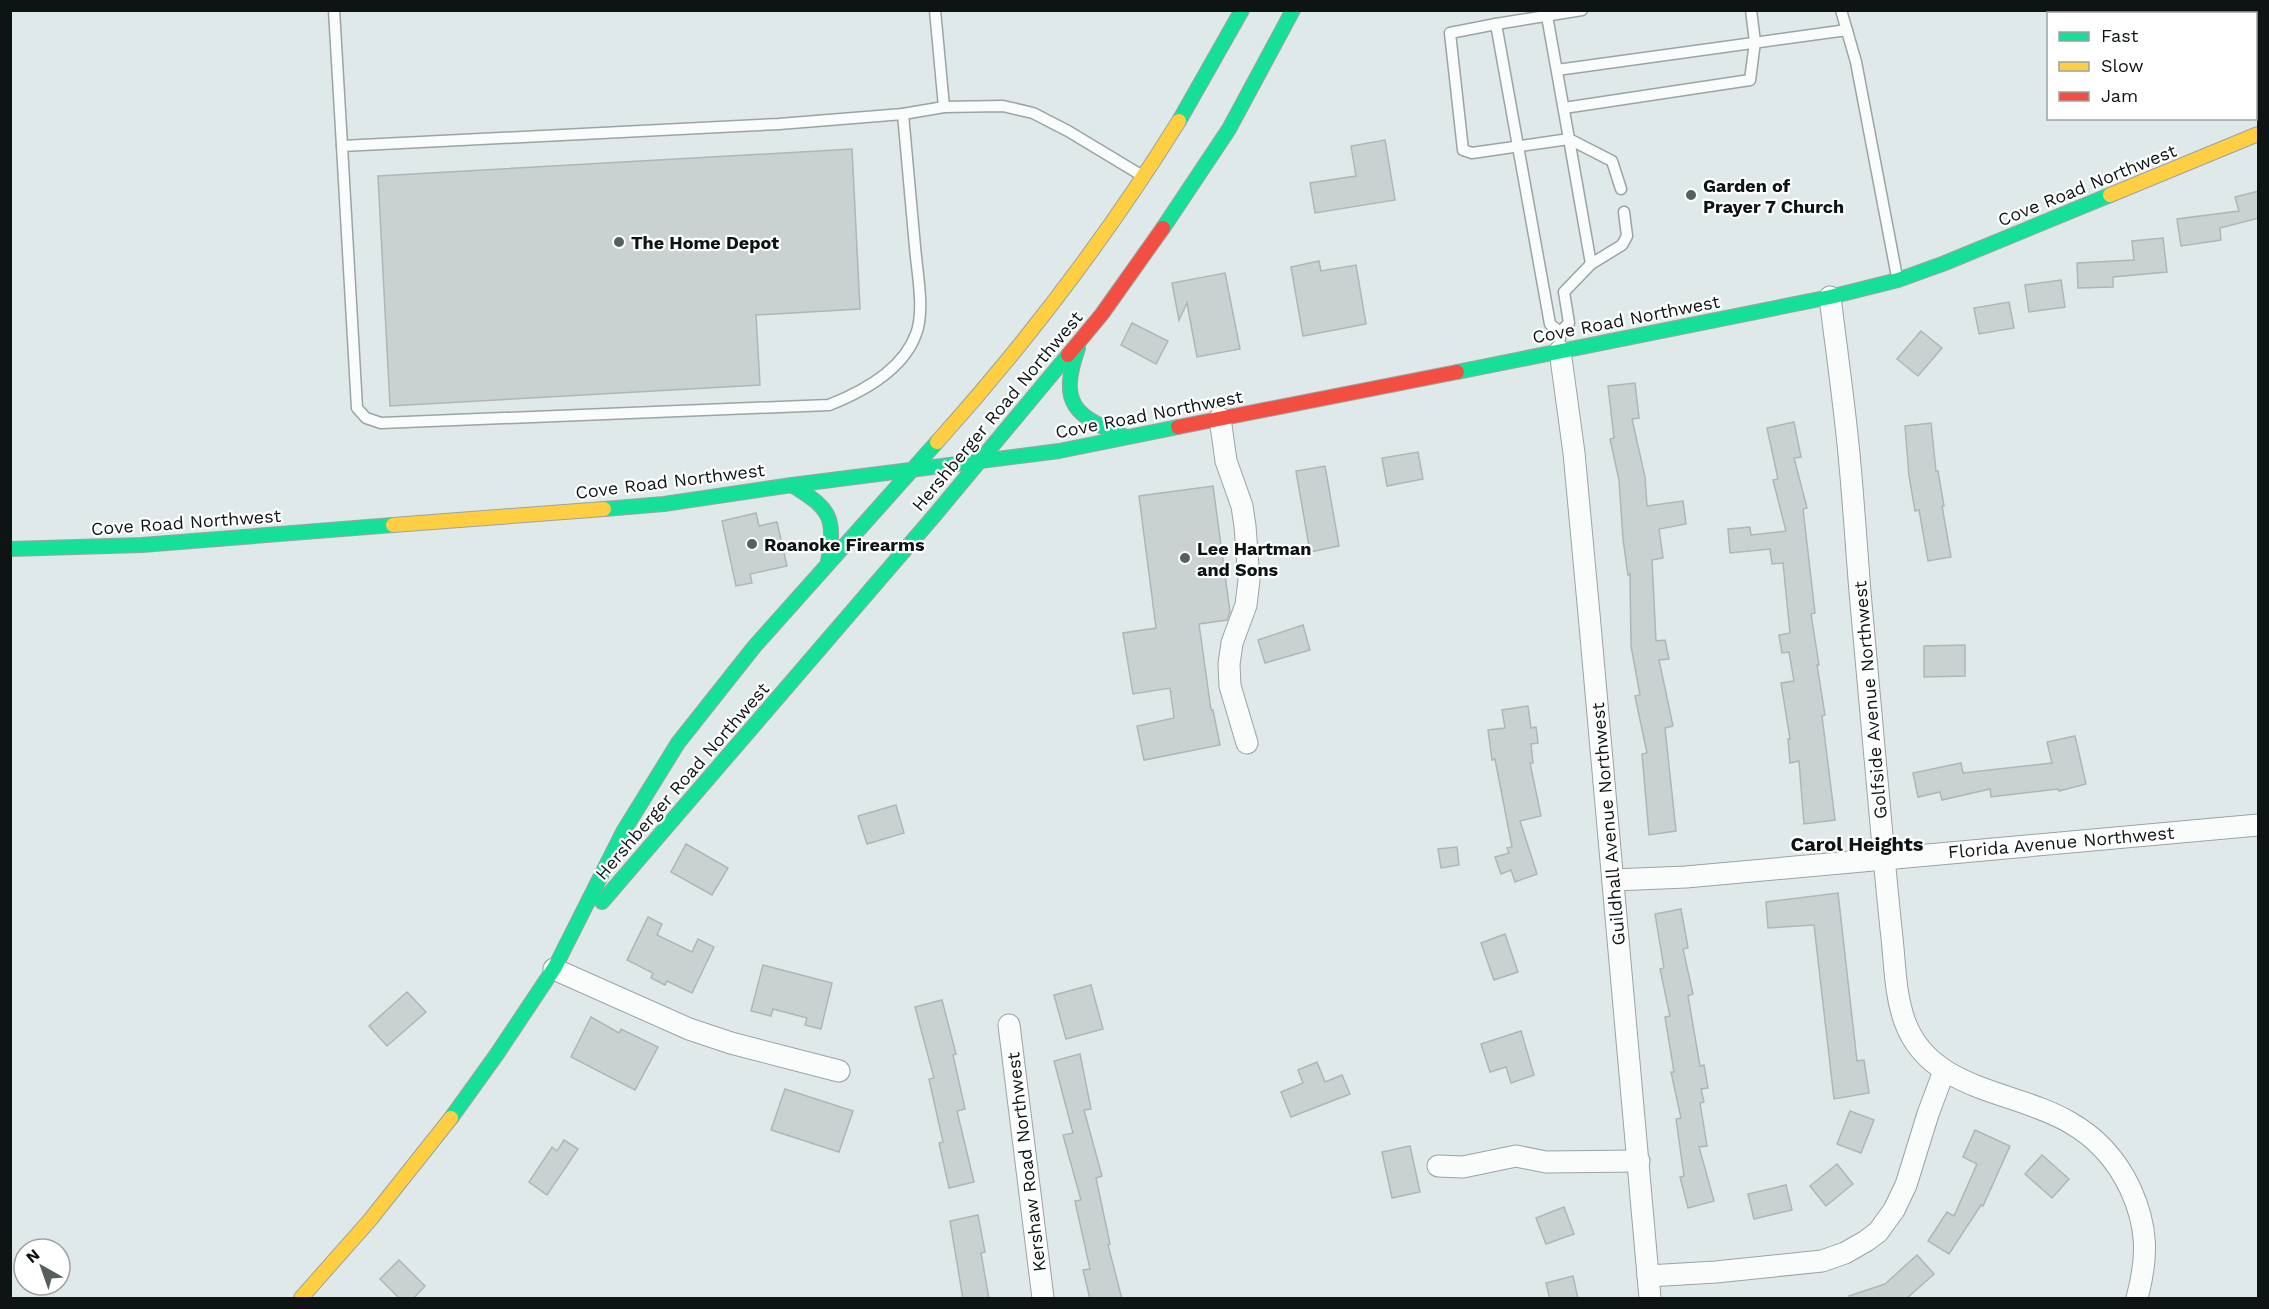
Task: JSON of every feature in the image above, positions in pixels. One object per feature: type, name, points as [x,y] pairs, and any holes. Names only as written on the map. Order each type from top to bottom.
[{"type":"main road","name":"Hershberger Road Northwest","points":[[301,1299],[432,1144],[501,1050],[570,941],[639,802],[660,767],[695,719],[752,649],[1018,346],[1091,253],[1144,177],[1179,121],[1242,10]]},
{"type":"main road","name":"Hershberger Road Northwest","points":[[570,941],[630,867],[980,461],[1083,337],[1142,259],[1229,129],[1293,10]]},
{"type":"main road","name":"Cove Road Northwest","points":[[10,549],[141,545],[652,505],[1059,451],[1220,418],[1560,341],[1830,297],[1898,280],[2259,134]]},
{"type":"main road","points":[[1083,337],[1070,367],[1067,383],[1069,395],[1082,415],[1093,423],[1126,437]]},
{"type":"main road","points":[[792,485],[816,500],[828,512],[832,529],[828,562]]},
{"type":"street","name":"Golfside Avenue Northwest","points":[[1830,297],[1848,445],[1898,998],[1905,1022],[1913,1040],[1944,1071],[1965,1082],[2026,1102],[2069,1121],[2090,1136],[2109,1155],[2125,1177],[2138,1204],[2144,1228],[2146,1252],[2137,1299]]},
{"type":"street","name":"Guildhall Avenue Northwest","points":[[1560,341],[1574,453],[1650,1299]]},
{"type":"street","points":[[1220,418],[1226,461],[1242,506],[1246,537],[1249,580],[1245,605],[1232,643],[1229,664],[1230,686],[1247,743]]},
{"type":"street","name":"Florida Avenue Northwest","points":[[1613,880],[1686,877],[2259,825]]},
{"type":"street","points":[[554,969],[690,1029],[731,1043],[840,1071]]},
{"type":"street","name":"Kershaw Road Northwest","points":[[1010,1026],[1043,1299]]},
{"type":"street","points":[[1648,1276],[1716,1272],[1822,1261],[1845,1253],[1866,1241],[1878,1232],[1894,1210],[1906,1185],[1944,1071]]},
{"type":"street","points":[[1438,1166],[1463,1167],[1516,1156],[1546,1162],[1639,1161]]},
{"type":"lane","points":[[334,10],[357,408],[366,418],[381,423],[829,405],[852,395],[880,377],[906,354],[917,333],[920,299],[903,114]]},
{"type":"lane","points":[[935,10],[944,107]]},
{"type":"lane","points":[[1582,10],[1450,33],[1463,150],[1472,153],[1569,139],[1612,162],[1621,189]]},
{"type":"lane","points":[[1564,108],[1750,80],[1755,42],[1751,10]]},
{"type":"lane","points":[[1841,10],[1856,62],[1898,280]]},
{"type":"lane","points":[[1547,16],[1591,264]]},
{"type":"lane","points":[[1496,24],[1550,324],[1560,341]]},
{"type":"lane","points":[[1557,69],[1847,30]]},
{"type":"lane","points":[[342,146],[779,124],[903,114],[944,107],[1003,106],[1033,113],[1068,131],[1144,177]]},
{"type":"lane","points":[[1560,341],[1569,323],[1564,292],[1591,264],[1622,244],[1627,236],[1624,212]]},
{"type":"building","points":[[1385,140],[1395,200],[1315,213],[1310,183],[1356,176],[1351,146]]},
{"type":"building","name":"The Home Depot","points":[[852,149],[860,309],[756,315],[760,385],[390,406],[378,176]]},
{"type":"building","points":[[2259,191],[2259,218],[2220,228],[2221,240],[2181,246],[2177,219],[2239,211],[2235,197]]},
{"type":"building","points":[[2163,238],[2167,272],[2113,277],[2113,287],[2078,288],[2077,263],[2134,260],[2132,241]]},
{"type":"building","points":[[1319,261],[1321,271],[1356,265],[1366,324],[1303,336],[1291,267]]},
{"type":"building","points":[[1225,273],[1240,349],[1197,357],[1187,303],[1179,320],[1172,283]]},
{"type":"building","points":[[2061,280],[2065,307],[2029,312],[2025,285]]},
{"type":"building","points":[[2009,302],[2014,328],[1979,334],[1974,308]]},
{"type":"building","points":[[1132,323],[1168,341],[1156,364],[1121,345]]},
{"type":"building","points":[[1921,331],[1942,348],[1918,376],[1897,359]]},
{"type":"building","points":[[1635,383],[1639,418],[1632,419],[1645,477],[1647,506],[1683,501],[1686,524],[1659,529],[1663,558],[1652,560],[1656,641],[1665,640],[1669,659],[1659,660],[1673,726],[1665,728],[1676,831],[1649,835],[1642,754],[1647,753],[1635,696],[1640,695],[1631,646],[1630,574],[1628,575],[1623,539],[1619,480],[1610,439],[1614,438],[1608,386]]},
{"type":"building","points":[[1794,422],[1801,457],[1794,458],[1807,508],[1803,509],[1815,613],[1811,614],[1825,715],[1822,716],[1835,820],[1804,824],[1799,761],[1790,763],[1788,739],[1790,739],[1781,683],[1794,681],[1789,652],[1782,653],[1779,635],[1790,633],[1783,563],[1772,564],[1770,549],[1730,553],[1728,529],[1750,527],[1751,535],[1786,531],[1773,480],[1778,479],[1767,428]]},
{"type":"building","points":[[1931,423],[1936,471],[1938,471],[1951,557],[1928,561],[1919,510],[1915,511],[1909,476],[1905,426]]},
{"type":"building","points":[[1418,452],[1423,479],[1387,486],[1382,458]]},
{"type":"building","points":[[1325,466],[1339,546],[1310,552],[1296,471]]},
{"type":"building","points":[[1213,486],[1230,612],[1227,620],[1199,624],[1211,710],[1213,710],[1220,745],[1144,760],[1137,726],[1174,718],[1170,688],[1133,694],[1123,633],[1156,628],[1139,496]]},
{"type":"building","points":[[756,513],[759,526],[777,522],[787,566],[750,574],[752,583],[736,586],[722,521]]},
{"type":"building","points":[[1303,625],[1310,650],[1265,663],[1258,640]]},
{"type":"building","points":[[1965,645],[1965,676],[1924,677],[1924,646]]},
{"type":"building","points":[[1528,706],[1531,728],[1536,727],[1538,743],[1531,744],[1533,763],[1530,763],[1541,816],[1520,821],[1537,874],[1515,882],[1511,870],[1501,874],[1495,857],[1509,853],[1507,848],[1512,847],[1495,759],[1492,760],[1488,730],[1505,728],[1502,710]]},
{"type":"building","points":[[2075,736],[2086,784],[2059,791],[2058,789],[1991,797],[1990,789],[1942,800],[1940,792],[1918,797],[1913,773],[1961,763],[1963,773],[2052,763],[2047,742]]},
{"type":"building","points":[[896,805],[904,833],[867,844],[858,816]]},
{"type":"building","points":[[686,844],[728,868],[712,895],[671,872]]},
{"type":"building","points":[[1457,847],[1459,865],[1441,868],[1438,849]]},
{"type":"building","points":[[1838,893],[1857,1061],[1864,1060],[1869,1093],[1834,1099],[1814,925],[1768,928],[1766,902]]},
{"type":"building","points":[[1681,909],[1688,948],[1683,949],[1693,994],[1688,996],[1700,1066],[1704,1065],[1708,1088],[1701,1089],[1704,1102],[1700,1103],[1707,1146],[1699,1147],[1714,1201],[1688,1208],[1680,1177],[1684,1176],[1676,1119],[1681,1118],[1671,1072],[1674,1072],[1665,1017],[1670,1016],[1660,969],[1664,968],[1655,914]]},
{"type":"building","points":[[648,917],[662,924],[657,935],[692,952],[698,939],[714,947],[692,993],[667,981],[665,985],[651,978],[653,973],[627,960]]},
{"type":"building","points":[[1505,934],[1518,972],[1494,980],[1481,943]]},
{"type":"building","points":[[763,965],[832,983],[821,1029],[805,1025],[807,1018],[773,1009],[771,1016],[751,1011]]},
{"type":"building","points":[[1091,985],[1103,1029],[1066,1039],[1054,995]]},
{"type":"building","points":[[407,992],[426,1012],[387,1046],[369,1026]]},
{"type":"building","points":[[942,1000],[956,1054],[953,1055],[965,1109],[957,1111],[974,1182],[949,1188],[939,1143],[943,1142],[929,1079],[934,1078],[915,1007]]},
{"type":"building","points":[[591,1017],[619,1033],[621,1029],[658,1047],[635,1090],[571,1057]]},
{"type":"building","points":[[1521,1031],[1534,1075],[1511,1083],[1506,1067],[1490,1072],[1481,1044]]},
{"type":"building","points":[[1080,1054],[1091,1109],[1084,1110],[1102,1176],[1096,1178],[1110,1244],[1108,1245],[1122,1299],[1090,1299],[1083,1270],[1090,1269],[1075,1201],[1081,1200],[1063,1135],[1073,1133],[1054,1061]]},
{"type":"building","points":[[1317,1062],[1325,1082],[1342,1075],[1350,1094],[1291,1117],[1281,1092],[1303,1083],[1298,1070]]},
{"type":"building","points":[[785,1089],[853,1111],[839,1152],[771,1130]]},
{"type":"building","points":[[1850,1111],[1874,1120],[1861,1153],[1837,1144]]},
{"type":"building","points":[[1975,1130],[2010,1146],[1983,1206],[1981,1205],[1949,1254],[1928,1241],[1947,1212],[1954,1216],[1977,1164],[1963,1157]]},
{"type":"building","points":[[564,1140],[578,1149],[547,1195],[529,1182],[552,1147],[557,1151]]},
{"type":"building","points":[[1410,1146],[1420,1192],[1392,1198],[1382,1152]]},
{"type":"building","points":[[2042,1155],[2069,1179],[2052,1198],[2025,1174]]},
{"type":"building","points":[[1837,1164],[1853,1184],[1826,1206],[1810,1186]]},
{"type":"building","points":[[1786,1185],[1792,1210],[1754,1219],[1748,1194]]},
{"type":"building","points":[[1564,1207],[1574,1234],[1546,1244],[1536,1218]]},
{"type":"building","points":[[978,1215],[985,1252],[981,1253],[989,1299],[963,1299],[950,1221]]},
{"type":"building","points":[[1917,1255],[1934,1274],[1906,1299],[1850,1299],[1849,1296],[1885,1284]]},
{"type":"building","points":[[399,1260],[425,1286],[413,1299],[400,1299],[380,1279]]},
{"type":"building","points":[[1573,1276],[1578,1299],[1550,1299],[1546,1283]]},
{"type":"traffic: fast","points":[[1179,121],[1242,10]]},
{"type":"traffic: fast","points":[[1163,228],[1229,129],[1293,10]]},
{"type":"traffic: fast","points":[[1457,372],[1830,297],[1898,280],[2110,195]]},
{"type":"traffic: fast","points":[[1078,348],[1070,383],[1075,406],[1094,422],[1126,437]]},
{"type":"traffic: fast","points":[[602,902],[934,516],[1068,355]]},
{"type":"traffic: fast","points":[[604,509],[664,504],[792,485],[1059,451],[1178,427]]},
{"type":"traffic: fast","points":[[451,1118],[555,967],[623,832],[678,743],[754,647],[937,442]]},
{"type":"traffic: fast","points":[[792,485],[815,501],[827,515],[831,534],[828,562]]},
{"type":"traffic: fast","points":[[10,549],[142,545],[393,525]]},
{"type":"traffic: slow","points":[[937,442],[1003,366],[1065,287],[1124,205],[1179,121]]},
{"type":"traffic: slow","points":[[2110,195],[2258,134]]},
{"type":"traffic: slow","points":[[393,525],[604,509]]},
{"type":"traffic: slow","points":[[301,1298],[370,1220],[451,1118]]},
{"type":"traffic: jam","points":[[1068,355],[1102,314],[1163,228]]},
{"type":"traffic: jam","points":[[1178,427],[1457,372]]},
{"type":"place","name":"Garden of Prayer 7 Church","points":[[1691,195]]},
{"type":"place","name":"The Home Depot","points":[[619,242]]},
{"type":"place","name":"Roanoke Firearms","points":[[752,544]]},
{"type":"place","name":"Lee Hartman and Sons","points":[[1185,558]]},
{"type":"district","name":"Carol Heights","points":[[1857,844]]}]
